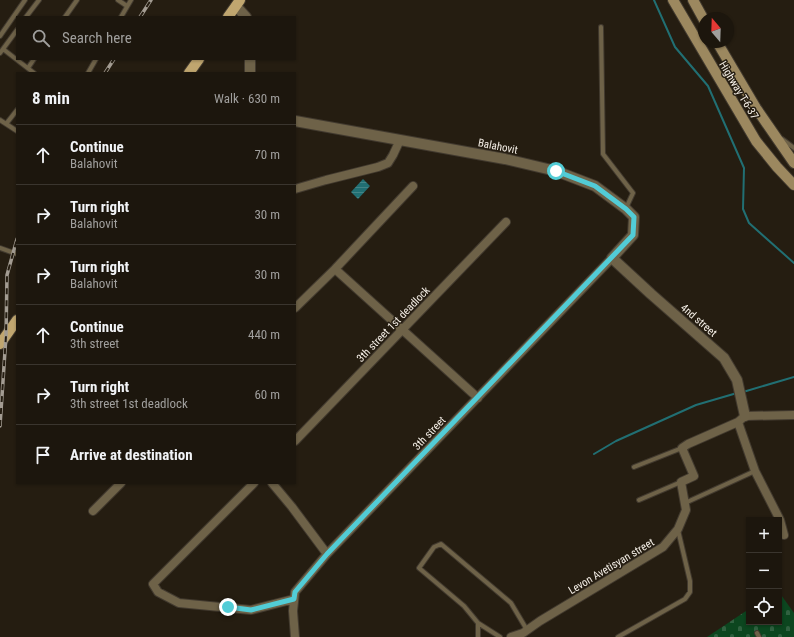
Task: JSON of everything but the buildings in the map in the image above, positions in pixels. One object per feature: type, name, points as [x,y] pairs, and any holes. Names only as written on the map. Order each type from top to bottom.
[{"type":"main road","name":"Highway T-6-37","points":[[672,0],[756,142],[794,185]]},
{"type":"main road","points":[[693,0],[700,12]]},
{"type":"main road","points":[[229,16],[238,3]]},
{"type":"main road","name":"Highway T-6-37","points":[[721,48],[756,108],[794,163]]},
{"type":"main road","points":[[190,72],[198,60]]},
{"type":"main road","points":[[742,117],[756,108]]},
{"type":"main road","points":[[0,344],[16,321]]},
{"type":"street","points":[[238,3],[245,16]]},
{"type":"street","points":[[250,60],[250,72]]},
{"type":"street","name":"Balahovit","points":[[296,121],[505,159],[556,171],[595,186],[626,209],[634,217],[633,235],[612,258]]},
{"type":"street","points":[[296,189],[388,163],[400,140]]},
{"type":"street","points":[[296,307],[335,269],[413,186]]},
{"type":"street","name":"3th street 1st deadlock","points":[[296,440],[506,222]]},
{"type":"street","name":"4nd street","points":[[612,258],[724,358],[736,380],[742,416]]},
{"type":"street","name":"3th street","points":[[296,637],[293,611],[295,592],[327,554],[612,258]]},
{"type":"street","points":[[335,269],[478,398]]},
{"type":"street","points":[[682,482],[694,476],[682,448],[688,444],[742,416],[794,415]]},
{"type":"street","points":[[742,416],[755,471],[780,520],[784,535]]},
{"type":"street","name":"Levon Avetisyan street","points":[[510,637],[527,630],[663,547],[678,529],[686,510],[682,482]]},
{"type":"street","points":[[93,511],[120,484]]},
{"type":"street","points":[[253,484],[153,584],[158,592],[179,603],[251,610],[294,599]]},
{"type":"street","points":[[273,484],[292,506],[327,554]]},
{"type":"lane","points":[[0,36],[25,0]]},
{"type":"lane","points":[[27,16],[39,0]]},
{"type":"lane","points":[[66,16],[77,0]]},
{"type":"lane","points":[[118,0],[127,6]]},
{"type":"lane","points":[[122,16],[131,0]]},
{"type":"lane","points":[[601,27],[602,154],[632,193],[626,209]]},
{"type":"lane","points":[[16,31],[1,51],[33,72]]},
{"type":"lane","points":[[28,68],[33,60]]},
{"type":"lane","points":[[89,72],[95,60]]},
{"type":"lane","points":[[6,124],[16,111]]},
{"type":"lane","points":[[0,120],[16,130]]},
{"type":"lane","points":[[770,129],[794,148]]},
{"type":"lane","points":[[0,248],[16,254]]},
{"type":"lane","points":[[634,468],[682,448]]},
{"type":"lane","points":[[685,502],[755,471]]},
{"type":"lane","points":[[639,500],[682,482]]},
{"type":"lane","points":[[618,637],[685,599],[690,592],[690,581],[678,529]]},
{"type":"lane","points":[[500,637],[478,623],[464,606],[419,568],[434,547],[441,544],[511,603],[527,630]]},
{"type":"lane","points":[[478,623],[478,637]]},
{"type":"green space","points":[[782,596],[794,613],[794,637],[707,637],[746,611],[746,625],[782,625]]},
{"type":"water","points":[[363,179],[370,186],[358,199],[351,192]]},
{"type":"waterway","points":[[654,0],[675,47],[708,86],[744,168],[743,209],[749,223],[794,263]]},
{"type":"waterway","points":[[743,392],[794,377]]},
{"type":"waterway","points":[[594,454],[616,441],[696,405],[737,393]]},
{"type":"railway","points":[[141,16],[151,0]]},
{"type":"railway","points":[[106,72],[113,60]]},
{"type":"railway","points":[[0,426],[6,336],[7,275],[16,243]]},
{"type":"route","points":[[228,607],[251,610],[294,599],[295,592],[327,554],[633,235],[634,217],[626,209],[595,186],[556,171]]}]
